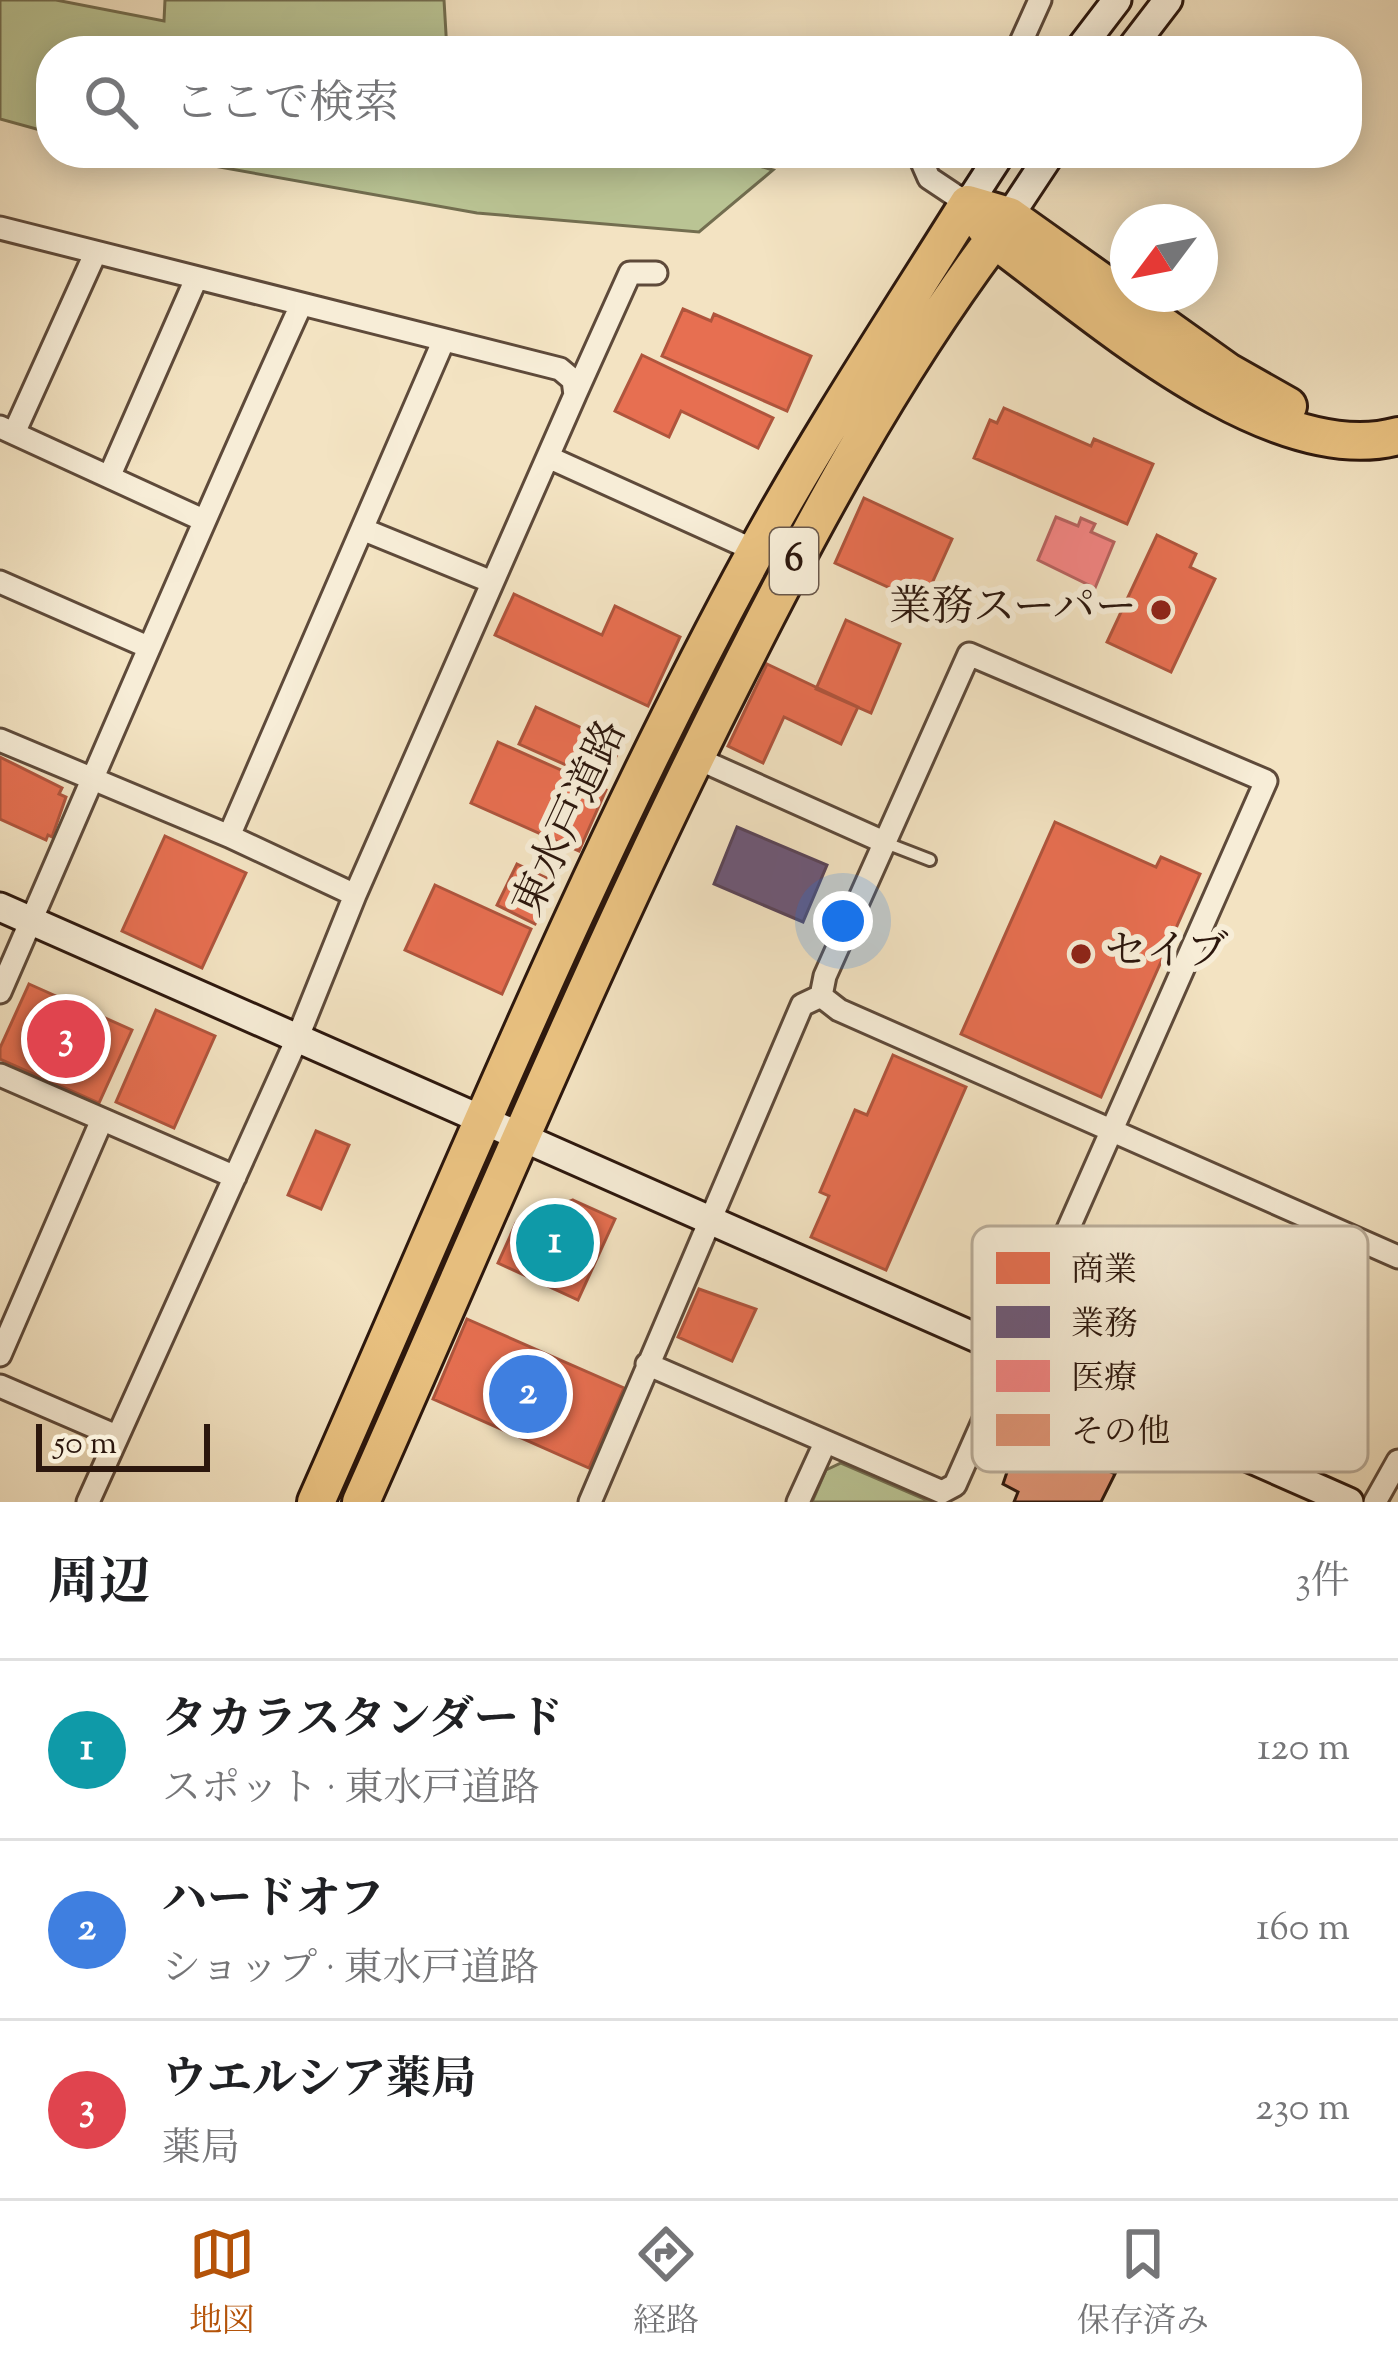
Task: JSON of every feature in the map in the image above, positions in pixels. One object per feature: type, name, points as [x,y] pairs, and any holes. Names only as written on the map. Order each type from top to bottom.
[{"type":"highway","points":[[968,204],[1262,393],[1320,416],[1398,413]]},
{"type":"highway","name":"東水戸道路","points":[[316,1502],[657,741],[756,551],[968,204]]},
{"type":"highway","points":[[1002,227],[1175,370],[1261,419],[1336,441],[1398,436]]},
{"type":"highway","name":"東水戸道路","points":[[361,1502],[519,1138],[694,757],[790,567],[858,448],[957,289],[1002,227]]},
{"type":"street","points":[[1024,36],[1040,0]]},
{"type":"street","points":[[1090,36],[1118,0]]},
{"type":"street","points":[[1140,36],[1168,0]]},
{"type":"street","points":[[925,168],[929,178],[968,204],[991,168]]},
{"type":"street","points":[[1002,227],[1041,168]]},
{"type":"street","points":[[0,227],[560,369],[573,380],[575,395]]},
{"type":"street","points":[[95,254],[7,430],[203,520]]},
{"type":"street","points":[[88,1502],[297,1039],[355,895],[630,273],[656,273]]},
{"type":"street","points":[[109,477],[196,279]]},
{"type":"street","points":[[0,992],[301,305]]},
{"type":"street","points":[[230,836],[443,342]]},
{"type":"street","points":[[548,457],[756,551]]},
{"type":"street","points":[[362,529],[492,582]]},
{"type":"street","points":[[0,582],[148,647]]},
{"type":"street","points":[[820,997],[825,976],[969,654],[1266,781],[1070,1226]]},
{"type":"street","points":[[0,740],[230,836],[355,895]]},
{"type":"street","points":[[694,757],[886,843]]},
{"type":"street","points":[[0,907],[972,1338]]},
{"type":"street","points":[[820,997],[839,1010],[1325,1226]]},
{"type":"street","points":[[590,1502],[802,1006],[820,997]]},
{"type":"street","points":[[0,1075],[235,1177]]},
{"type":"street","points":[[0,1355],[101,1122]]},
{"type":"street","points":[[1368,1245],[1398,1258]]},
{"type":"street","points":[[647,1364],[941,1492],[955,1485],[972,1447]]},
{"type":"street","points":[[0,1386],[116,1436]]},
{"type":"street","points":[[798,1502],[825,1443]]},
{"type":"street","points":[[1375,1502],[1398,1461]]},
{"type":"street","points":[[1280,1472],[1349,1502]]},
{"type":"lane","points":[[886,843],[930,860]]},
{"type":"green space","points":[[0,0],[56,0],[164,21],[165,0],[444,0],[446,36],[36,36],[36,129],[0,119]]},
{"type":"green space","points":[[225,168],[773,170],[699,232],[477,213]]},
{"type":"green space","points":[[841,1463],[931,1502],[812,1502],[826,1470]]},
{"type":"building: 商業","points":[[683,309],[711,321],[714,314],[811,356],[787,411],[662,356]]},
{"type":"building: 商業","points":[[642,355],[773,418],[758,448],[681,411],[669,437],[615,411]]},
{"type":"building: 商業","points":[[1004,408],[1091,446],[1094,439],[1153,464],[1127,524],[974,458],[990,420],[997,423]]},
{"type":"building: 商業","points":[[864,498],[952,539],[923,603],[835,563]]},
{"type":"building: 商業","name":"業務スーパー","points":[[1157,535],[1196,554],[1190,567],[1215,579],[1171,672],[1107,642]]},
{"type":"building: 商業","points":[[514,594],[602,635],[615,606],[680,637],[648,706],[495,635]]},
{"type":"building: 商業","points":[[846,620],[900,644],[871,713],[816,689]]},
{"type":"building: 商業","points":[[767,664],[858,707],[841,744],[784,717],[763,763],[728,746]]},
{"type":"building: 商業","points":[[536,707],[621,746],[604,782],[519,744]]},
{"type":"building: 商業","points":[[498,742],[606,790],[579,851],[471,803]]},
{"type":"building: 商業","points":[[0,757],[62,788],[59,794],[66,797],[52,837],[46,840],[0,819]]},
{"type":"building: 商業","name":"セイブ","points":[[1055,822],[1156,867],[1161,857],[1200,874],[1101,1097],[961,1034]]},
{"type":"building: 商業","points":[[165,836],[246,873],[202,968],[122,931]]},
{"type":"building: 商業","points":[[517,864],[555,882],[535,924],[497,905]]},
{"type":"building: 商業","points":[[435,885],[531,929],[502,994],[405,950]]},
{"type":"building: 商業","points":[[29,984],[132,1030],[99,1103],[0,1059],[0,1048]]},
{"type":"building: 商業","points":[[156,1010],[215,1036],[174,1128],[116,1102]]},
{"type":"building: 商業","points":[[893,1055],[966,1087],[886,1270],[811,1237],[829,1196],[820,1192],[855,1110],[867,1115]]},
{"type":"building: 商業","points":[[316,1131],[349,1145],[321,1209],[288,1195]]},
{"type":"building: 商業","points":[[573,1200],[615,1219],[578,1300],[498,1263],[516,1223]]},
{"type":"building: 商業","points":[[699,1289],[756,1309],[732,1361],[678,1337]]},
{"type":"building: 商業","points":[[467,1319],[624,1388],[589,1468],[433,1399]]},
{"type":"building: 業務","points":[[737,827],[827,865],[803,922],[714,884]]},
{"type":"building: 医療","points":[[1056,517],[1078,526],[1081,518],[1095,524],[1091,532],[1114,542],[1095,588],[1038,560]]},
{"type":"building: その他","points":[[1007,1472],[1115,1474],[1101,1502],[1014,1502],[1018,1492],[1003,1484]]},
{"type":"place","name":"業務スーパー","points":[[1161,610]]},
{"type":"place","name":"セイブ","points":[[1081,954]]},
{"type":"place","name":"ウエルシア薬局","points":[[66,1039]]},
{"type":"place","name":"タカラスタンダード","points":[[555,1243]]},
{"type":"place","name":"ハードオフ","points":[[528,1394]]}]
